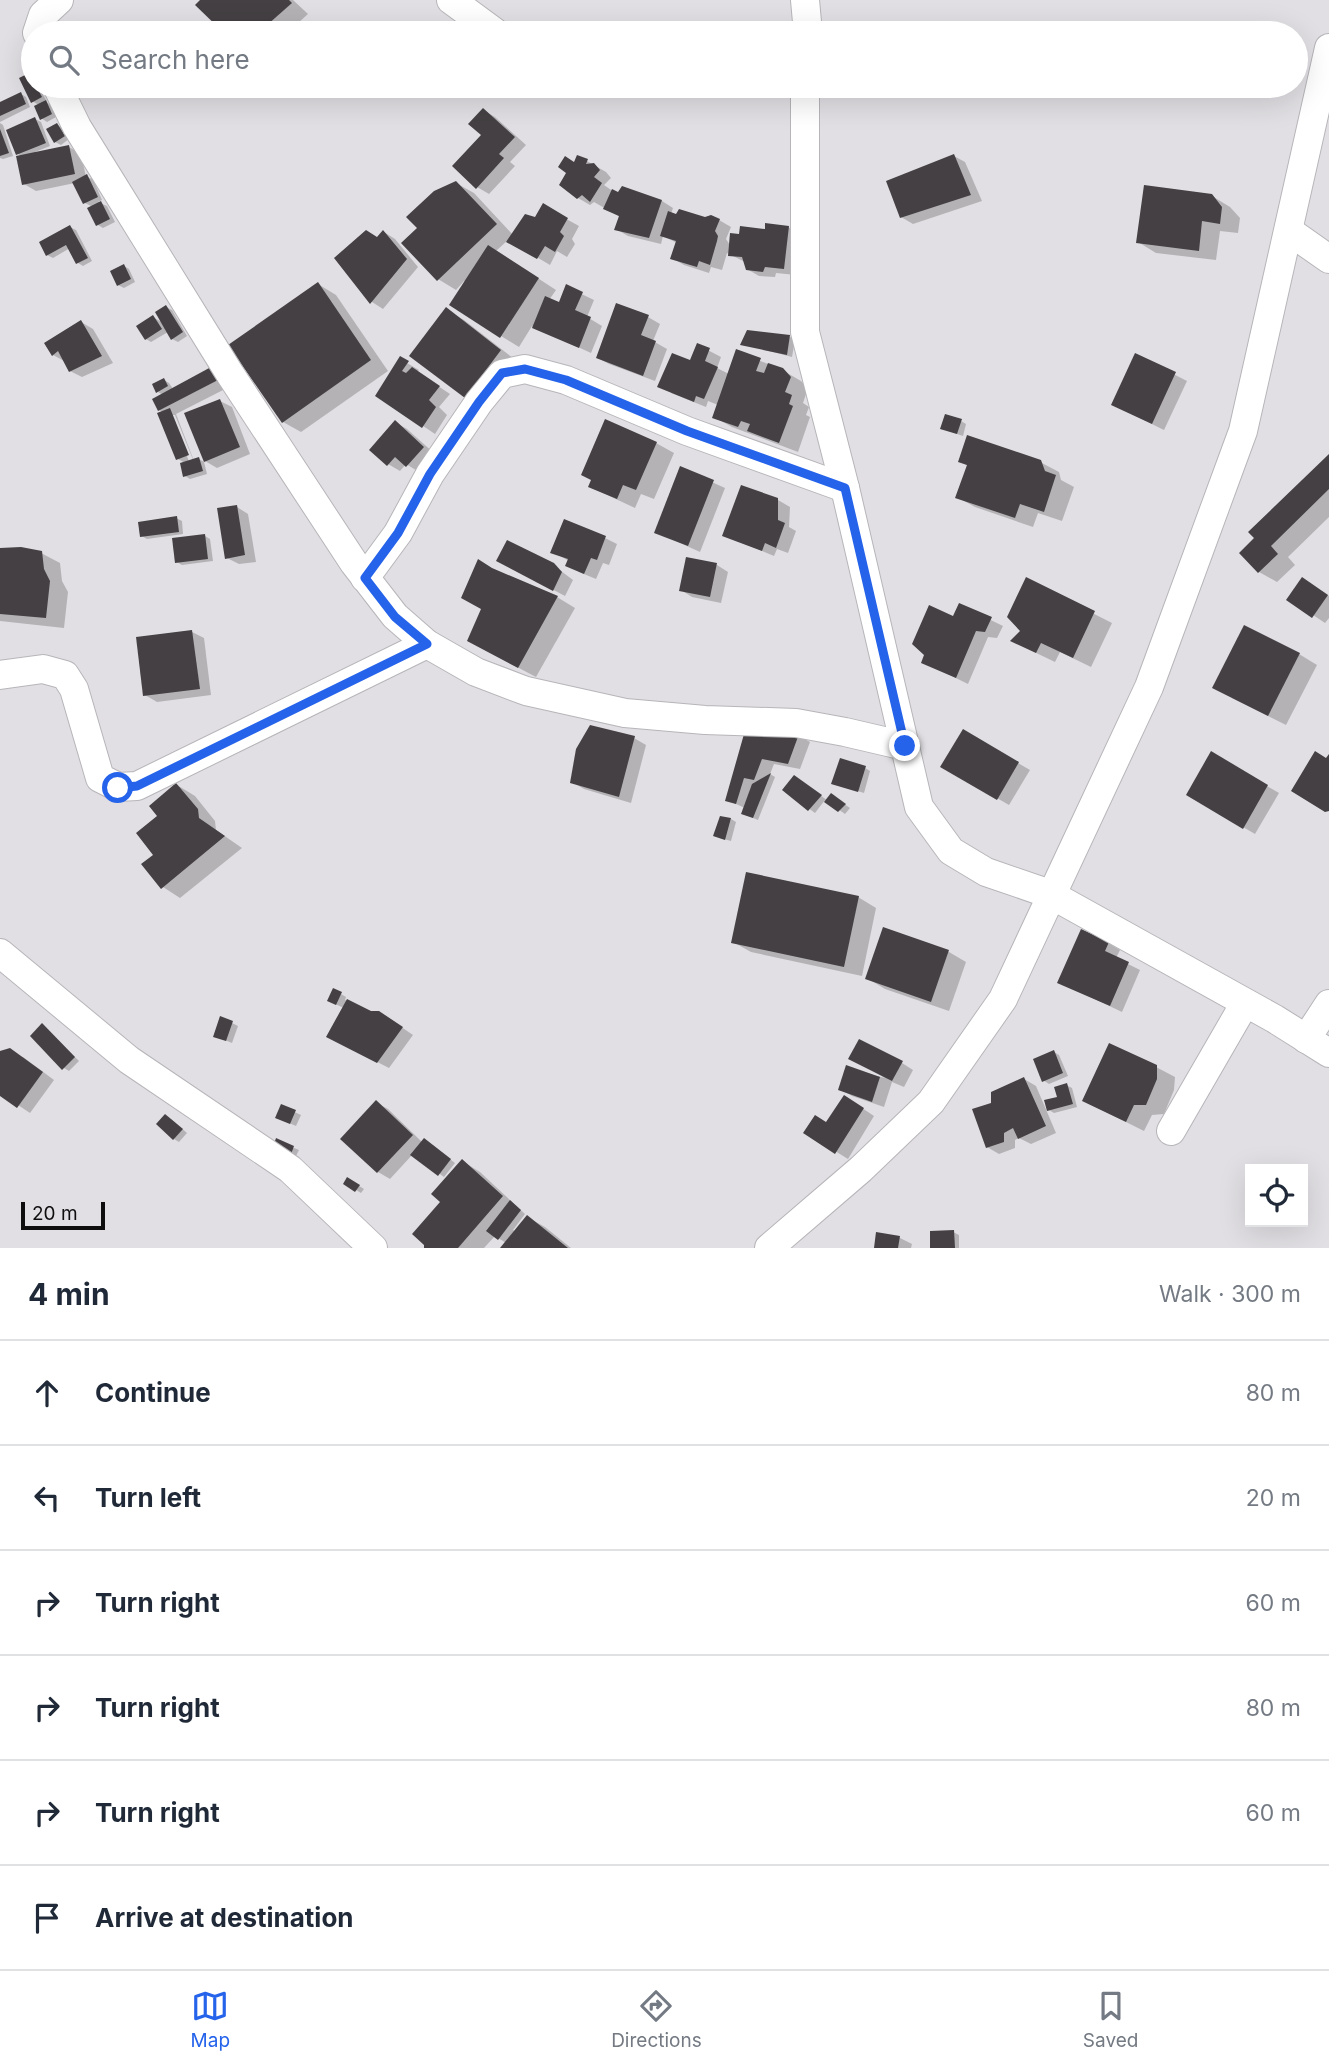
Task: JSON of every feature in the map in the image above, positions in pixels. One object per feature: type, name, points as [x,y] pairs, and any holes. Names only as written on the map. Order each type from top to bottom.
[{"type":"street","points":[[41,21],[43,15],[59,0]]},
{"type":"street","points":[[450,0],[479,21]]},
{"type":"street","points":[[806,0],[807,21]]},
{"type":"street","points":[[769,1248],[931,1102],[1003,999],[1149,687],[1243,431],[1329,48]]},
{"type":"street","points":[[63,98],[77,127],[230,374],[365,578],[395,617],[427,644],[476,672],[526,691],[612,710],[705,720],[796,723],[905,746]]},
{"type":"street","points":[[805,98],[805,332],[845,488],[919,807],[951,851],[986,872],[1050,894],[1317,1046],[1329,1003]]},
{"type":"street","points":[[1289,231],[1329,259]]},
{"type":"street","points":[[365,578],[398,533],[430,474],[502,373],[525,369],[566,380],[687,431],[845,488]]},
{"type":"street","points":[[0,675],[43,668],[65,675],[74,689],[100,778],[118,788],[137,786],[427,644]]},
{"type":"street","points":[[0,953],[129,1060],[290,1169],[373,1248]]},
{"type":"street","points":[[1171,1131],[1245,1003]]},
{"type":"building","points":[[200,0],[289,0],[292,3],[272,21],[212,21],[195,5]]},
{"type":"building","points":[[21,92],[21,98],[26,104],[0,116],[0,102]]},
{"type":"building","points":[[46,100],[52,114],[40,120],[34,106]]},
{"type":"building","points":[[483,108],[515,137],[499,154],[504,158],[476,189],[452,166],[481,135],[468,124]]},
{"type":"building","points":[[35,117],[46,143],[16,155],[6,130]]},
{"type":"building","points":[[57,123],[65,136],[54,143],[46,129]]},
{"type":"building","points":[[0,129],[9,153],[0,156]]},
{"type":"building","points":[[69,145],[75,174],[22,185],[16,156]]},
{"type":"building","points":[[954,154],[971,195],[900,218],[886,181]]},
{"type":"building","points":[[577,155],[588,159],[586,164],[594,163],[600,170],[594,177],[602,183],[590,202],[582,195],[577,199],[559,185],[566,173],[558,167],[565,156],[574,162]]},
{"type":"building","points":[[87,174],[98,197],[83,204],[72,182]]},
{"type":"building","points":[[456,181],[497,224],[437,281],[401,243],[417,228],[406,217],[434,191]]},
{"type":"building","points":[[1144,185],[1212,194],[1222,207],[1220,224],[1202,221],[1199,251],[1136,243]]},
{"type":"building","points":[[622,186],[662,200],[649,238],[614,230],[619,216],[603,209],[612,189],[618,192]]},
{"type":"building","points":[[101,201],[110,219],[96,226],[87,208]]},
{"type":"building","points":[[543,203],[568,218],[560,232],[564,236],[555,252],[545,246],[537,259],[506,242],[525,214],[535,217]]},
{"type":"building","points":[[679,209],[720,219],[715,231],[718,236],[710,265],[699,261],[697,267],[670,259],[676,241],[660,236],[668,211],[676,214]]},
{"type":"building","points":[[765,223],[789,226],[784,269],[765,267],[763,272],[746,270],[742,257],[728,256],[730,233],[739,234],[740,226],[765,229]]},
{"type":"building","points":[[70,225],[88,258],[76,264],[66,245],[46,256],[39,242]]},
{"type":"building","points":[[366,230],[377,237],[383,230],[407,259],[370,304],[334,258]]},
{"type":"building","points":[[488,245],[539,278],[500,338],[449,305]]},
{"type":"building","points":[[124,264],[131,279],[117,286],[110,271]]},
{"type":"building","points":[[318,282],[371,360],[282,423],[228,345]]},
{"type":"building","points":[[566,284],[583,292],[575,310],[591,317],[579,348],[532,328],[545,296],[559,302]]},
{"type":"building","points":[[616,303],[649,315],[641,335],[656,341],[643,376],[596,358]]},
{"type":"building","points":[[166,305],[183,332],[171,340],[155,312]]},
{"type":"building","points":[[446,307],[501,350],[465,398],[409,356]]},
{"type":"building","points":[[153,315],[162,329],[145,340],[136,326]]},
{"type":"building","points":[[81,320],[102,356],[69,372],[58,351],[52,356],[44,343]]},
{"type":"building","points":[[747,330],[790,335],[787,355],[740,345]]},
{"type":"building","points":[[697,343],[710,348],[705,361],[718,367],[704,399],[696,396],[694,402],[657,387],[672,353],[690,360]]},
{"type":"building","points":[[736,349],[761,358],[756,371],[764,373],[768,363],[783,368],[791,377],[785,392],[792,395],[789,404],[793,406],[779,443],[747,431],[750,424],[741,421],[738,427],[712,418]]},
{"type":"building","points":[[1135,353],[1176,372],[1152,424],[1111,405]]},
{"type":"building","points":[[400,356],[409,361],[402,371],[406,373],[412,367],[440,386],[429,400],[436,407],[422,428],[375,396]]},
{"type":"building","points":[[211,367],[218,380],[158,411],[152,399]]},
{"type":"building","points":[[164,378],[168,386],[156,393],[152,384]]},
{"type":"building","points":[[220,399],[240,447],[204,462],[184,413]]},
{"type":"building","points":[[170,408],[189,455],[176,460],[157,413]]},
{"type":"building","points":[[945,414],[962,419],[957,434],[940,429]]},
{"type":"building","points":[[605,419],[657,442],[636,490],[623,485],[617,499],[588,487],[591,480],[581,475]]},
{"type":"building","points":[[395,420],[424,447],[406,467],[395,457],[387,466],[369,450]]},
{"type":"building","points":[[967,435],[1041,460],[1045,471],[1056,475],[1044,512],[1020,504],[1015,518],[955,498],[967,465],[958,462]]},
{"type":"building","points":[[1329,454],[1329,489],[1271,546],[1278,554],[1258,573],[1239,553],[1254,538],[1248,532]]},
{"type":"building","points":[[199,457],[203,471],[183,477],[180,463]]},
{"type":"building","points":[[680,466],[714,480],[688,546],[654,533]]},
{"type":"building","points":[[741,485],[778,498],[778,520],[785,523],[776,548],[765,543],[762,551],[722,536]]},
{"type":"building","points":[[237,505],[245,555],[225,559],[217,508]]},
{"type":"building","points":[[177,516],[179,532],[140,537],[138,522]]},
{"type":"building","points":[[564,519],[606,536],[597,560],[591,558],[584,574],[565,566],[568,559],[550,553]]},
{"type":"building","points":[[205,534],[208,559],[175,563],[172,538]]},
{"type":"building","points":[[507,540],[554,563],[562,572],[553,591],[496,561]]},
{"type":"building","points":[[21,547],[42,551],[44,569],[50,581],[46,618],[0,614],[0,548]]},
{"type":"building","points":[[686,557],[717,563],[710,597],[679,591]]},
{"type":"building","points":[[478,559],[492,568],[558,596],[518,668],[467,641],[481,609],[461,598]]},
{"type":"building","points":[[1026,577],[1095,611],[1073,658],[1041,643],[1036,653],[1010,641],[1020,631],[1007,617]]},
{"type":"building","points":[[1302,577],[1328,595],[1312,618],[1286,600]]},
{"type":"building","points":[[959,603],[992,617],[985,632],[976,631],[956,678],[921,663],[924,655],[912,644],[929,605],[953,616]]},
{"type":"building","points":[[1244,625],[1300,653],[1268,716],[1212,688]]},
{"type":"building","points":[[192,630],[200,689],[143,696],[136,637]]},
{"type":"building","points":[[590,725],[635,736],[619,797],[570,783],[576,749]]},
{"type":"building","points":[[746,727],[799,734],[788,764],[762,759],[754,780],[744,778],[736,804],[725,801]]},
{"type":"building","points":[[963,729],[1019,762],[997,800],[940,767]]},
{"type":"building","points":[[1211,751],[1268,785],[1243,829],[1186,795]]},
{"type":"building","points":[[1315,751],[1326,758],[1329,754],[1329,811],[1325,812],[1291,791]]},
{"type":"building","points":[[840,758],[866,766],[858,792],[831,784]]},
{"type":"building","points":[[771,773],[753,818],[741,814],[752,784]]},
{"type":"building","points":[[794,775],[822,795],[808,811],[782,790]]},
{"type":"building","points":[[176,783],[198,809],[199,818],[225,836],[161,889],[141,864],[153,855],[136,833],[157,816],[149,806]]},
{"type":"building","points":[[831,793],[846,804],[838,812],[824,802]]},
{"type":"building","points":[[720,816],[731,818],[725,840],[713,836]]},
{"type":"building","points":[[746,872],[859,896],[844,967],[731,943]]},
{"type":"building","points":[[883,927],[949,950],[931,1002],[865,979]]},
{"type":"building","points":[[1081,929],[1109,942],[1105,951],[1129,962],[1110,1006],[1057,983]]},
{"type":"building","points":[[333,988],[342,992],[336,1005],[327,1001]]},
{"type":"building","points":[[347,999],[371,1011],[379,1011],[403,1027],[377,1063],[326,1037]]},
{"type":"building","points":[[220,1016],[233,1021],[226,1041],[213,1037]]},
{"type":"building","points":[[42,1023],[75,1057],[62,1070],[30,1036]]},
{"type":"building","points":[[859,1039],[903,1061],[892,1081],[848,1059]]},
{"type":"building","points":[[1109,1043],[1157,1065],[1157,1079],[1146,1105],[1134,1105],[1126,1122],[1082,1101]]},
{"type":"building","points":[[10,1048],[43,1072],[17,1108],[0,1096],[0,1051]]},
{"type":"building","points":[[1054,1050],[1063,1073],[1042,1082],[1033,1059]]},
{"type":"building","points":[[846,1065],[880,1077],[872,1102],[838,1090]]},
{"type":"building","points":[[1024,1077],[1046,1126],[1018,1139],[1013,1128],[1004,1133],[1004,1142],[986,1148],[972,1109],[991,1103],[991,1092]]},
{"type":"building","points":[[1067,1083],[1073,1104],[1047,1111],[1044,1100],[1057,1097],[1054,1087]]},
{"type":"building","points":[[844,1095],[864,1108],[835,1154],[803,1133],[815,1115],[826,1122]]},
{"type":"building","points":[[376,1100],[413,1135],[377,1173],[340,1139]]},
{"type":"building","points":[[281,1104],[296,1110],[290,1124],[275,1118]]},
{"type":"building","points":[[165,1114],[183,1129],[173,1140],[156,1124]]},
{"type":"building","points":[[276,1138],[294,1146],[290,1157],[272,1150]]},
{"type":"building","points":[[424,1138],[451,1159],[438,1176],[410,1155]]},
{"type":"building","points":[[462,1159],[503,1196],[458,1248],[424,1248],[412,1234],[440,1202],[431,1194]]},
{"type":"building","points":[[347,1177],[360,1185],[355,1192],[343,1184]]},
{"type":"building","points":[[510,1200],[521,1210],[498,1240],[486,1231]]},
{"type":"building","points":[[527,1215],[568,1248],[500,1248]]},
{"type":"building","points":[[954,1230],[955,1248],[930,1248],[930,1231]]},
{"type":"building","points":[[876,1232],[900,1236],[898,1248],[874,1248]]},
{"type":"route","points":[[118,788],[137,786],[427,644],[395,617],[365,578],[398,533],[430,474],[479,402],[502,373],[525,369],[566,380],[687,431],[845,488],[905,746]]}]
